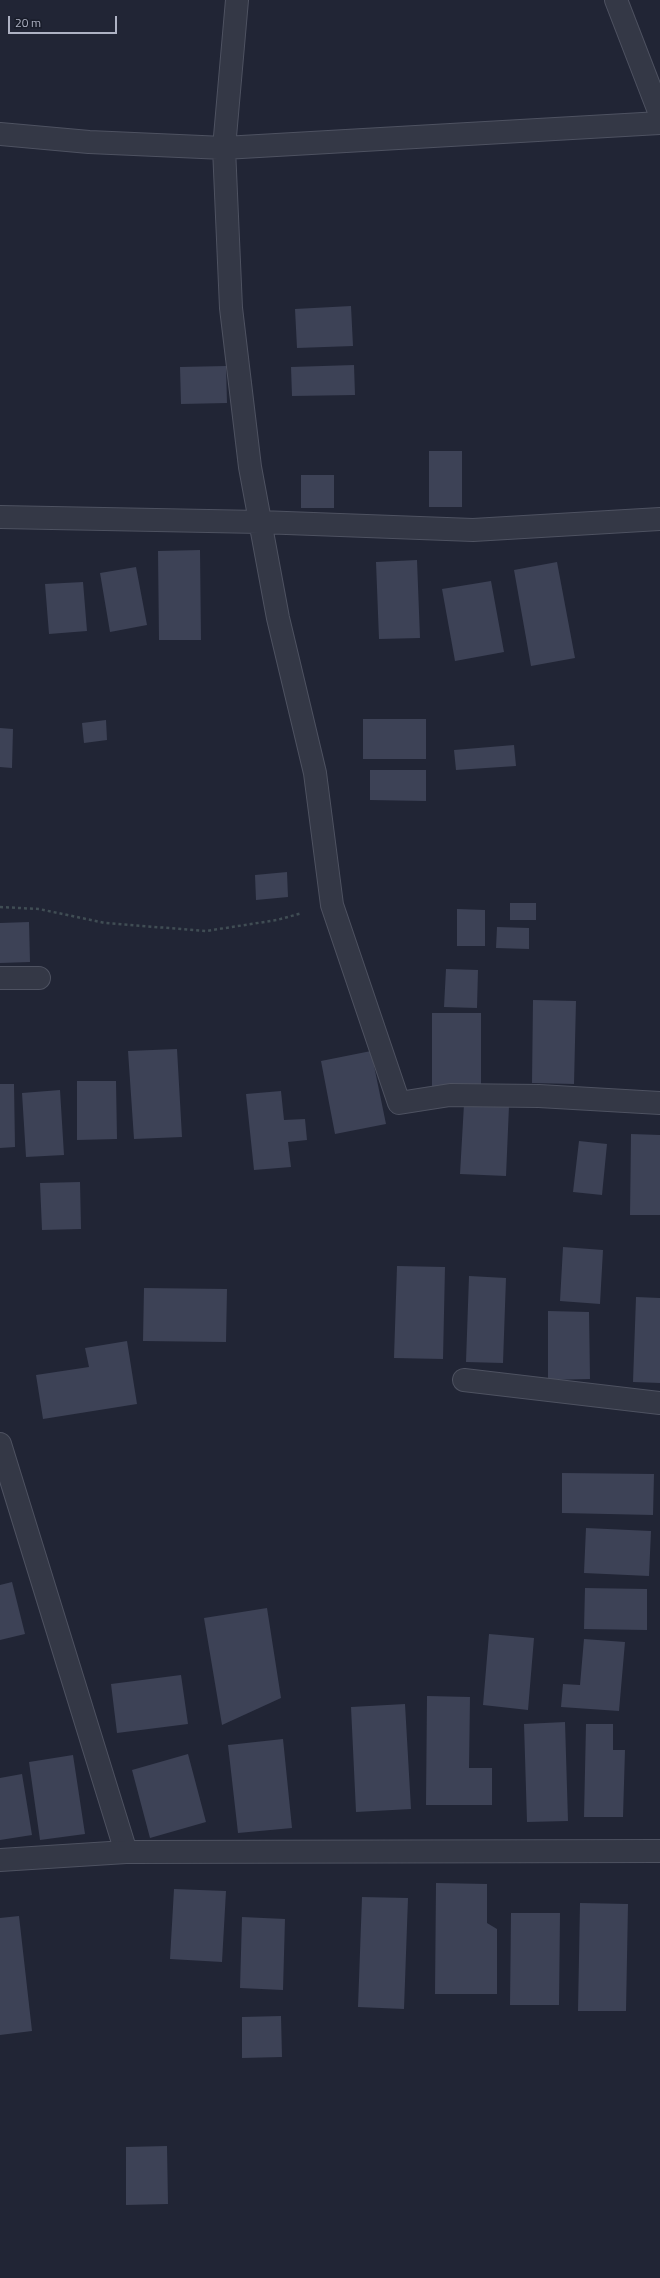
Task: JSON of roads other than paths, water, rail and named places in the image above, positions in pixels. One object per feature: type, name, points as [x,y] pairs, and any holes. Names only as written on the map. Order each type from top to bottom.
[{"type":"street","points":[[237,0],[224,148],[231,308],[250,467],[278,618],[315,773],[332,905],[399,1103],[450,1095],[539,1096],[660,1104]]},
{"type":"street","points":[[616,0],[660,114]]},
{"type":"street","points":[[0,134],[89,142],[224,148],[660,123]]},
{"type":"street","points":[[0,517],[260,522],[473,530],[660,519]]},
{"type":"street","points":[[0,978],[39,978]]},
{"type":"street","points":[[464,1380],[660,1403]]},
{"type":"street","points":[[0,1444],[126,1852]]},
{"type":"street","points":[[0,1860],[126,1852],[660,1851]]}]
